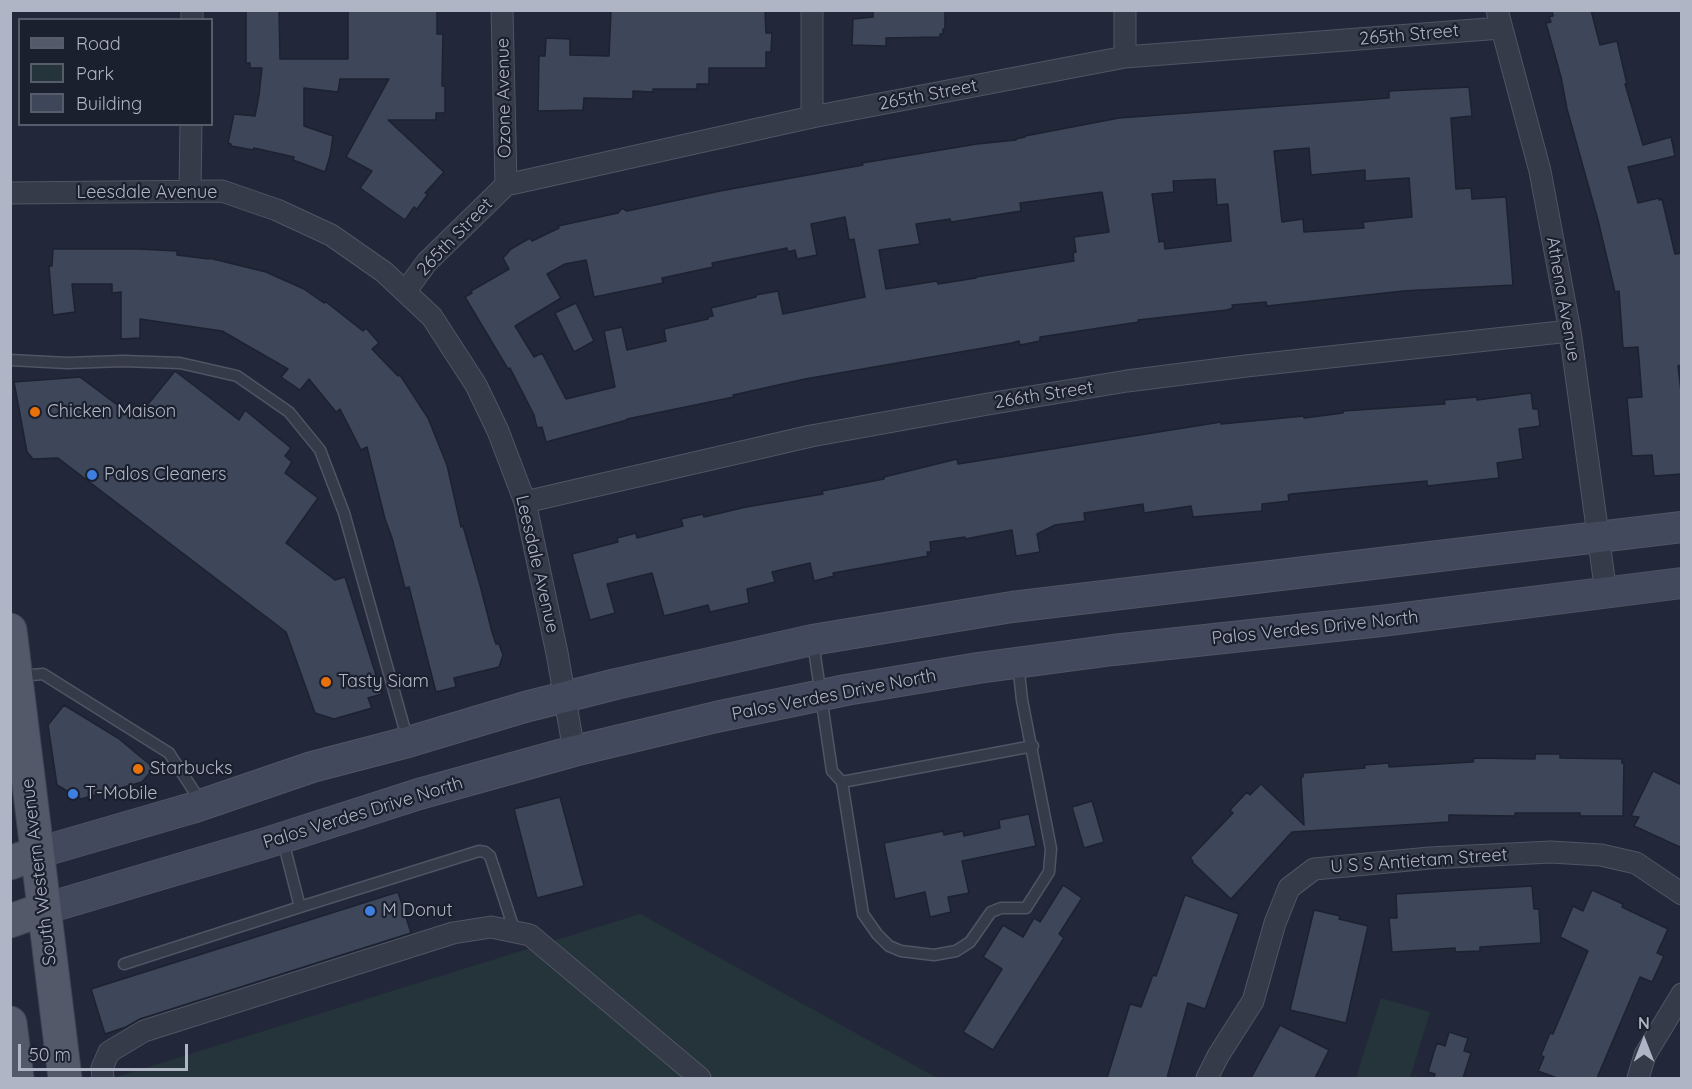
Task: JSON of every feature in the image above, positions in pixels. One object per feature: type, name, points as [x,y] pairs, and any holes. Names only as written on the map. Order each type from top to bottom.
[{"type":"main road","points":[[24,858],[203,805],[312,767],[565,697],[812,640],[1012,607],[1682,527]]},
{"type":"main road","name":"Palos Verdes Drive North","points":[[10,921],[419,794],[574,751],[821,695],[1018,663],[1682,583]]},
{"type":"main road","name":"South Western Avenue","points":[[10,630],[16,676],[24,858],[44,909],[65,1078]]},
{"type":"main road","points":[[10,1023],[17,1078]]},
{"type":"street","name":"Ozone Avenue","points":[[502,10],[506,185]]},
{"type":"street","points":[[812,117],[813,10]]},
{"type":"street","points":[[1125,10],[1125,57]]},
{"type":"street","name":"265th Street","points":[[405,292],[427,262],[506,185],[812,117],[1125,57],[1499,19]]},
{"type":"street","name":"Athena Avenue","points":[[1499,19],[1540,171],[1570,331],[1606,593]]},
{"type":"street","points":[[189,191],[191,126]]},
{"type":"street","name":"Leesdale Avenue","points":[[10,193],[222,191],[277,210],[331,235],[384,272],[432,316],[476,385],[498,431],[525,502],[574,751]]},
{"type":"street","name":"266th Street","points":[[525,502],[811,436],[1035,396],[1246,366],[1570,331]]},
{"type":"street","name":"U S S Antietam Street","points":[[1207,1078],[1218,1056],[1253,1001],[1275,923],[1289,888],[1314,869],[1430,858],[1551,852],[1601,855],[1636,863],[1682,894]]},
{"type":"street","points":[[103,1078],[102,1068],[109,1052],[144,1031],[453,933],[490,927],[530,935],[700,1078]]},
{"type":"street","points":[[1638,1078],[1645,1055],[1682,994]]},
{"type":"lane","points":[[10,360],[67,363],[123,361],[180,363],[237,376],[289,412],[320,450],[344,513],[408,742]]},
{"type":"lane","points":[[812,640],[832,771],[842,782],[863,914],[889,946],[901,951],[934,955],[956,951],[970,942],[991,912],[1001,908],[1026,908],[1049,872],[1051,849],[1033,747],[1022,700],[1018,663]]},
{"type":"lane","points":[[16,676],[43,674],[169,753],[203,805]]},
{"type":"lane","points":[[842,782],[1033,747]]},
{"type":"lane","points":[[282,838],[300,907]]},
{"type":"lane","points":[[124,964],[479,851],[490,856],[515,932]]},
{"type":"green space","points":[[640,914],[937,1078],[113,1078]]},
{"type":"green space","points":[[1381,998],[1430,1012],[1410,1078],[1356,1078]]},
{"type":"building","points":[[246,10],[279,10],[280,59],[348,59],[348,10],[437,10],[437,34],[443,34],[442,86],[445,86],[445,113],[436,113],[436,120],[388,120],[444,172],[425,193],[428,194],[417,209],[414,207],[405,220],[360,188],[372,171],[346,157],[389,79],[340,79],[338,92],[304,88],[304,126],[333,136],[325,172],[293,160],[294,157],[254,148],[253,150],[231,146],[228,143],[234,114],[255,116],[259,95],[262,68],[250,68],[250,63],[246,63]]},
{"type":"building","points":[[611,10],[765,10],[766,33],[772,33],[771,52],[766,52],[766,68],[709,68],[709,84],[697,84],[697,89],[633,91],[633,99],[584,98],[583,110],[538,111],[539,56],[545,56],[546,38],[570,39],[570,55],[609,56]]},
{"type":"building","points":[[873,10],[945,10],[945,29],[940,37],[886,38],[886,46],[852,45],[853,19],[873,17]]},
{"type":"building","points":[[1552,10],[1591,10],[1600,45],[1617,41],[1627,84],[1625,84],[1643,145],[1671,137],[1675,156],[1628,167],[1638,203],[1662,199],[1675,254],[1682,253],[1682,365],[1678,366],[1682,400],[1682,474],[1654,476],[1652,455],[1632,456],[1627,398],[1642,397],[1638,347],[1623,348],[1619,291],[1615,292],[1546,23],[1551,22],[1549,17],[1553,16]]},
{"type":"building","points":[[1469,87],[1472,116],[1451,118],[1456,189],[1471,188],[1472,199],[1506,197],[1513,285],[1403,291],[1267,306],[1266,302],[1232,305],[1233,308],[1227,310],[1138,320],[1139,322],[1040,337],[1040,341],[1020,345],[1019,341],[805,379],[733,395],[734,397],[627,419],[546,442],[542,427],[537,428],[534,415],[510,368],[508,369],[465,297],[472,293],[471,291],[509,269],[503,258],[511,249],[530,238],[532,241],[559,228],[558,226],[618,213],[622,208],[627,211],[720,191],[863,165],[862,163],[977,144],[1016,140],[1025,136],[1119,118],[1389,98],[1389,91]],"holes":[[[1309,148],[1311,175],[1365,170],[1365,181],[1409,178],[1412,217],[1363,222],[1364,228],[1304,232],[1303,219],[1282,222],[1274,151]],[[1215,179],[1217,205],[1228,204],[1231,241],[1165,249],[1164,241],[1159,242],[1152,194],[1174,192],[1173,181]],[[1102,192],[1109,232],[1074,237],[1076,252],[1073,253],[1074,261],[938,284],[937,281],[886,289],[879,250],[920,244],[916,224],[950,219],[951,222],[1021,211],[1020,203]],[[845,217],[849,240],[854,239],[865,297],[783,314],[778,291],[756,295],[756,297],[711,308],[713,316],[708,319],[664,329],[666,341],[627,350],[622,327],[604,331],[615,387],[566,399],[542,353],[534,357],[515,326],[561,298],[547,274],[565,264],[586,260],[594,297],[663,283],[662,278],[713,267],[712,263],[787,248],[788,252],[795,250],[797,259],[817,255],[811,224]]]},
{"type":"building","points":[[53,249],[177,251],[177,255],[209,258],[266,272],[326,302],[363,331],[366,328],[379,343],[372,349],[398,376],[400,375],[428,418],[447,465],[461,527],[463,526],[492,632],[503,655],[499,667],[454,678],[456,687],[436,692],[409,587],[405,588],[367,447],[361,450],[340,409],[336,412],[309,379],[300,390],[281,377],[288,369],[222,331],[140,319],[140,338],[121,339],[121,292],[112,293],[112,284],[72,284],[75,312],[53,315],[49,266],[52,266]]},
{"type":"building","points":[[576,303],[594,341],[574,352],[555,313]]},
{"type":"building","points":[[175,371],[239,420],[245,410],[291,448],[285,456],[292,462],[285,473],[318,498],[286,543],[335,580],[345,577],[382,694],[368,698],[372,708],[334,719],[315,713],[286,632],[58,458],[33,459],[27,452],[14,382],[80,377],[136,419]]},
{"type":"building","points":[[1531,393],[1533,409],[1538,409],[1540,426],[1519,429],[1523,459],[1497,463],[1499,478],[1427,486],[1427,481],[1291,494],[1288,495],[1289,501],[1262,504],[1262,511],[1193,517],[1191,506],[1144,513],[1143,504],[1084,513],[1085,521],[1055,525],[1037,534],[1040,552],[1016,556],[1012,530],[965,539],[965,537],[930,542],[931,552],[927,552],[928,556],[833,573],[834,576],[814,581],[810,563],[772,572],[775,582],[747,589],[749,603],[710,612],[708,605],[664,616],[652,573],[607,584],[615,613],[590,620],[572,554],[618,542],[617,538],[636,533],[637,538],[683,526],[681,519],[703,514],[704,517],[746,507],[823,494],[822,491],[884,479],[884,477],[957,459],[958,464],[1221,422],[1221,424],[1304,416],[1304,418],[1343,413],[1343,411],[1445,404],[1444,400],[1477,397],[1477,400]]},
{"type":"building","points":[[64,705],[118,738],[154,768],[142,782],[81,799],[57,785],[48,725]]},
{"type":"building","points":[[1535,754],[1560,754],[1560,758],[1622,759],[1624,763],[1623,816],[1580,816],[1580,813],[1515,813],[1515,816],[1449,815],[1449,822],[1292,832],[1231,899],[1190,858],[1233,813],[1230,810],[1247,792],[1250,795],[1261,784],[1304,825],[1301,777],[1303,773],[1365,768],[1364,765],[1389,763],[1389,767],[1473,762],[1474,758],[1535,759]]},
{"type":"building","points":[[1653,771],[1682,785],[1682,848],[1634,826],[1639,817],[1631,816]]},
{"type":"building","points":[[560,797],[584,886],[537,898],[514,809]]},
{"type":"building","points":[[1092,801],[1104,842],[1084,848],[1072,807]]},
{"type":"building","points":[[1029,814],[1036,846],[962,861],[969,893],[948,897],[951,912],[930,917],[925,892],[895,899],[884,843],[943,831],[944,835],[963,831],[964,836],[1000,828],[999,820]]},
{"type":"building","points":[[1063,885],[1082,898],[1059,934],[1064,938],[993,1050],[963,1032],[1002,969],[983,957],[1003,925],[1023,937],[1034,918],[1040,922]]},
{"type":"building","points":[[1532,886],[1534,909],[1539,909],[1541,943],[1480,947],[1480,951],[1455,952],[1455,948],[1392,952],[1389,918],[1397,918],[1396,894]]},
{"type":"building","points":[[1592,890],[1668,929],[1657,953],[1664,956],[1652,982],[1640,977],[1597,1078],[1557,1078],[1538,1071],[1544,1057],[1541,1055],[1550,1033],[1553,1034],[1588,951],[1560,937],[1573,906],[1583,911]]},
{"type":"building","points":[[398,892],[411,933],[140,1019],[126,1027],[105,1034],[91,989]]},
{"type":"building","points":[[1185,895],[1239,914],[1205,1009],[1188,1003],[1167,1078],[1107,1078],[1130,1004],[1141,1007],[1153,975],[1156,976]]},
{"type":"building","points":[[1314,910],[1368,926],[1346,1023],[1290,1010]]},
{"type":"building","points":[[1280,1025],[1329,1050],[1315,1078],[1251,1078]]},
{"type":"building","points":[[1449,1032],[1468,1038],[1464,1051],[1471,1053],[1463,1078],[1434,1078],[1435,1074],[1428,1072],[1434,1052],[1437,1043],[1445,1046]]},
{"type":"place","name":"Chicken Maison","points":[[35,412]]},
{"type":"place","name":"Palos Cleaners","points":[[92,475]]},
{"type":"place","name":"Tasty Siam","points":[[326,682]]},
{"type":"place","name":"Starbucks","points":[[138,769]]},
{"type":"place","name":"T-Mobile","points":[[73,794]]},
{"type":"place","name":"M Donut","points":[[370,911]]}]
